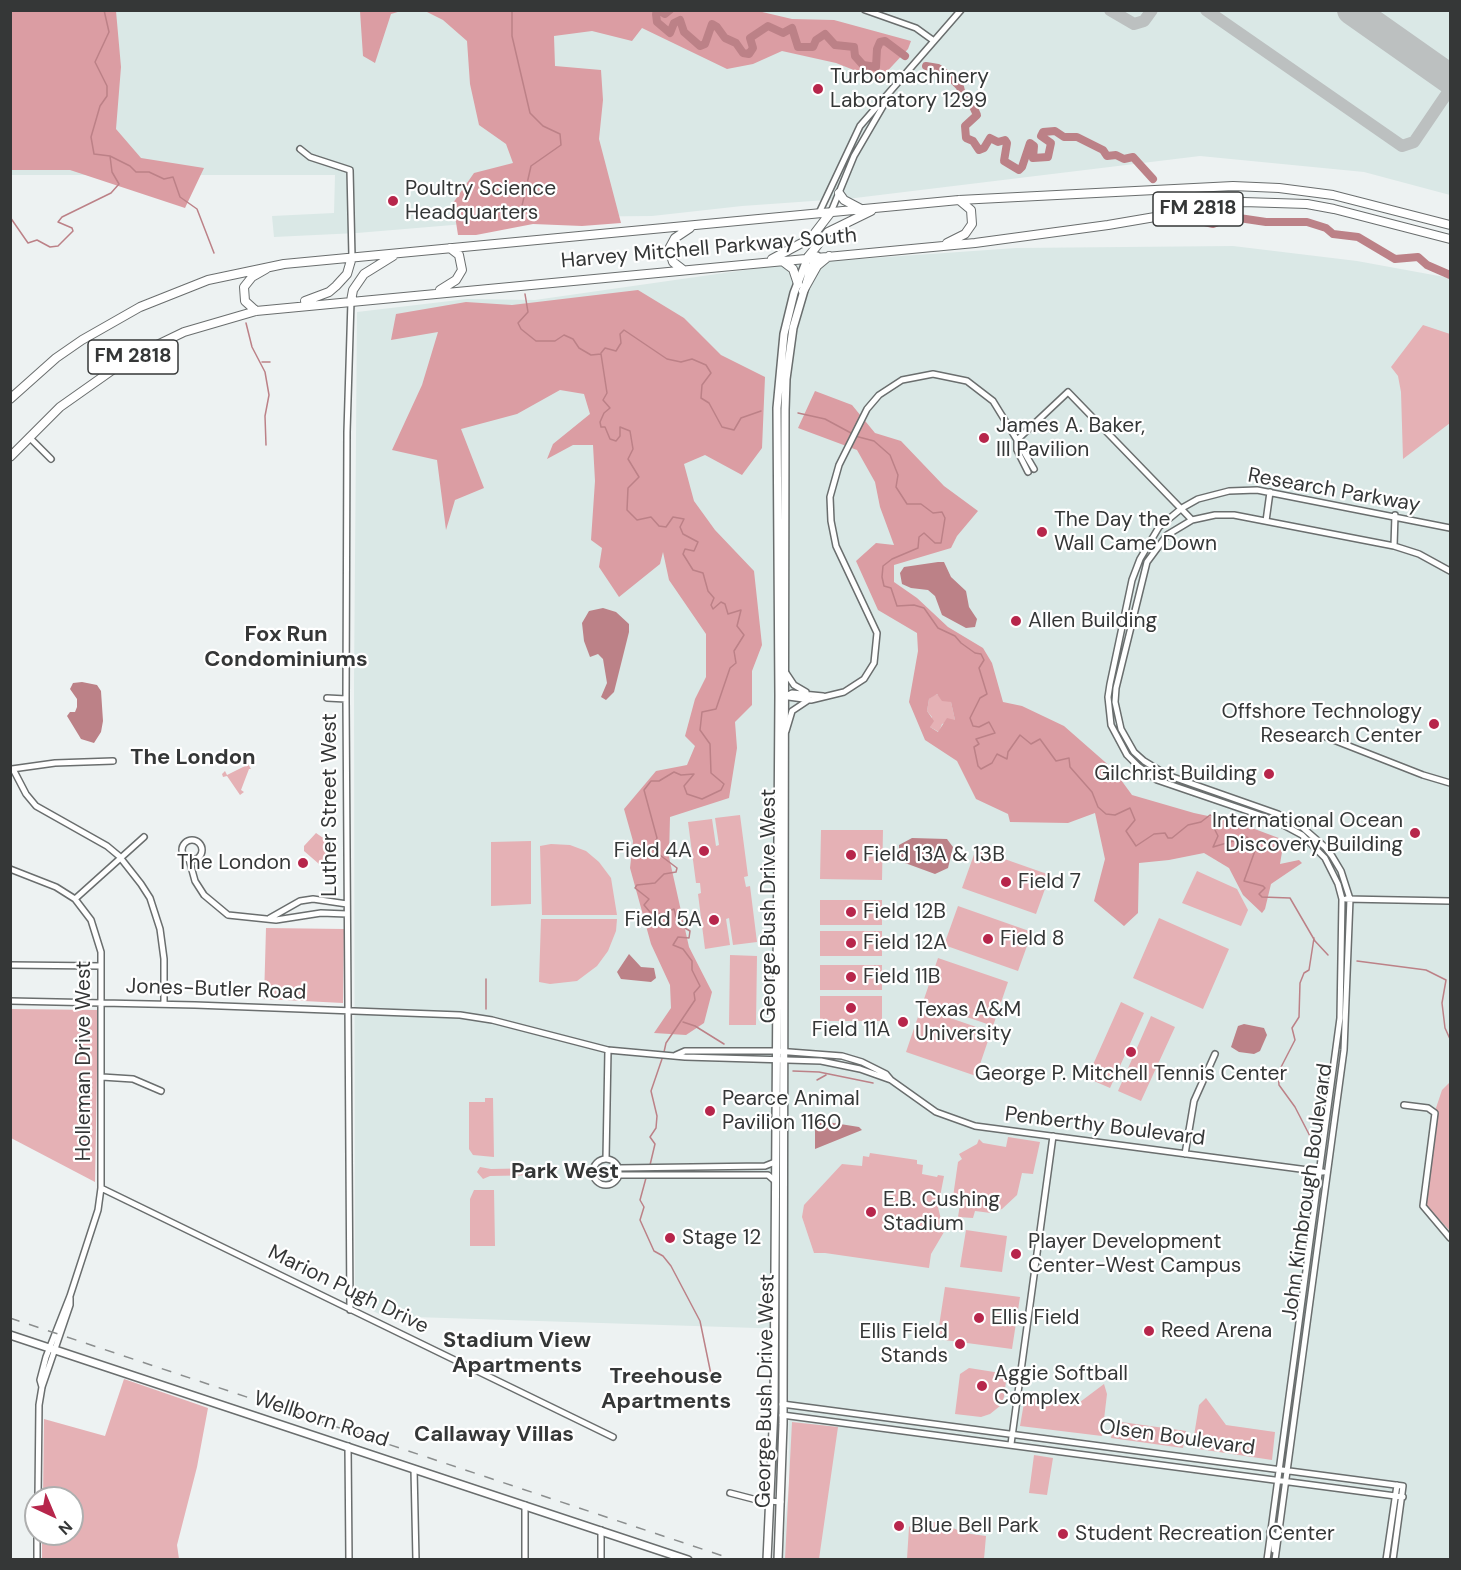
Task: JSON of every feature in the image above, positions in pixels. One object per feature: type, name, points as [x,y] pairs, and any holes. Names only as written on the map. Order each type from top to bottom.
[{"type":"highway","name":"Harvey Mitchell Parkway South","points":[[10,399],[56,358],[120,317],[182,289],[271,266],[959,200],[1233,186],[1279,188],[1352,198],[1450,225]]},
{"type":"highway","points":[[838,193],[844,200],[863,209]]},
{"type":"highway","points":[[943,245],[965,234],[972,224],[971,210],[959,200]]},
{"type":"highway","name":"Harvey Mitchell Parkway South","points":[[10,457],[28,437],[83,389],[128,359],[184,332],[256,311],[289,306],[943,245],[1108,225],[1213,206],[1267,202],[1307,204],[1359,214],[1450,239]]},
{"type":"highway","points":[[808,257],[828,232],[843,222],[881,208]]},
{"type":"highway","points":[[765,262],[801,245],[823,225],[831,212]]},
{"type":"highway","points":[[684,269],[671,260],[671,243],[683,231],[700,225]]},
{"type":"highway","points":[[437,292],[456,280],[462,270],[459,255],[450,248]]},
{"type":"highway","points":[[351,301],[353,290],[364,274],[396,253]]},
{"type":"highway","points":[[782,260],[793,269],[800,287],[817,266],[830,255]]},
{"type":"highway","points":[[289,306],[329,292],[347,274],[352,257]]},
{"type":"highway","points":[[256,311],[245,301],[244,287],[252,277],[271,266]]},
{"type":"main road","name":"George Bush Drive West","points":[[778,1560],[783,1415],[784,1273],[786,733],[782,696],[786,673],[786,379],[800,287],[817,256]]},
{"type":"main road","name":"George Bush Drive West","points":[[767,1560],[774,1411],[776,1054],[782,696],[777,402],[784,334],[808,257]]},
{"type":"main road","points":[[775,1238],[778,1240],[779,1264],[784,1273]]},
{"type":"main road","name":"Wellborn Road","points":[[10,1335],[688,1560]]},
{"type":"street","points":[[865,10],[916,28],[934,41]]},
{"type":"street","points":[[831,212],[854,156],[888,97],[961,10]]},
{"type":"street","points":[[819,213],[860,126],[870,112],[888,97]]},
{"type":"street","points":[[300,149],[310,157],[350,170],[352,257]]},
{"type":"street","name":"Luther Street West","points":[[350,1310],[346,699],[347,432],[351,301]]},
{"type":"street","points":[[782,696],[792,699],[823,696],[849,690],[864,679],[874,663],[878,644],[875,628],[842,562],[832,530],[832,488],[846,451],[867,410],[879,394],[902,380],[926,374],[948,375],[967,381],[990,397],[1003,413],[1017,440],[1017,450],[1031,470]]},
{"type":"street","points":[[1017,440],[1068,392],[1192,520]]},
{"type":"street","points":[[28,437],[51,459]]},
{"type":"street","name":"Research Parkway","points":[[1350,899],[1336,864],[1325,847],[1278,814],[1155,770],[1134,753],[1117,717],[1116,688],[1132,580],[1140,559],[1159,527],[1182,508],[1206,496],[1229,490],[1270,492],[1395,515],[1450,528]]},
{"type":"street","points":[[1266,521],[1270,492]]},
{"type":"street","name":"Research Parkway","points":[[1342,899],[1338,884],[1325,858],[1304,832],[1157,780],[1127,755],[1111,725],[1108,712],[1109,690],[1147,562],[1167,535],[1192,520],[1215,514],[1234,514],[1394,546],[1419,554],[1450,570]]},
{"type":"street","points":[[1394,546],[1395,515]]},
{"type":"street","points":[[786,673],[794,685],[810,697]]},
{"type":"street","points":[[786,733],[792,711],[810,697]]},
{"type":"street","points":[[327,698],[346,699]]},
{"type":"street","points":[[1326,738],[1450,783]]},
{"type":"street","points":[[114,761],[55,763],[12,769],[26,794],[43,812],[95,838],[119,856],[150,898],[160,929],[164,959],[164,1004]]},
{"type":"street","points":[[1233,807],[1236,800]]},
{"type":"street","points":[[75,899],[119,856],[144,837]]},
{"type":"street","points":[[189,860],[195,881],[204,895],[228,915],[276,920],[321,912],[347,914]]},
{"type":"street","name":"Holleman Drive West","points":[[10,869],[56,887],[75,899],[96,929],[100,945],[101,966],[101,1188],[98,1210],[40,1380],[42,1387],[38,1419],[38,1486]]},
{"type":"street","points":[[270,918],[300,901],[313,899],[347,904]]},
{"type":"street","points":[[1342,899],[1450,901]]},
{"type":"street","name":"John Kimbrough Boulevard","points":[[1275,1557],[1303,1348],[1340,1018],[1342,899]]},
{"type":"street","name":"John Kimbrough Boulevard","points":[[1267,1560],[1295,1347],[1340,1076],[1346,1024],[1350,899]]},
{"type":"street","points":[[10,965],[101,966]]},
{"type":"street","name":"Jones-Butler Road","points":[[10,1001],[348,1011]]},
{"type":"street","name":"Penberthy Boulevard","points":[[348,1011],[460,1015],[492,1020],[608,1050],[685,1057],[776,1054],[821,1061],[860,1069],[891,1080],[936,1112],[957,1121],[1324,1172]]},
{"type":"street","points":[[606,1159],[608,1050]]},
{"type":"street","points":[[1185,1154],[1194,1101],[1215,1054]]},
{"type":"street","points":[[1333,1075],[1340,1076]]},
{"type":"street","points":[[102,1077],[133,1079],[161,1091]]},
{"type":"street","points":[[1404,1105],[1428,1108],[1435,1113],[1423,1206],[1450,1238]]},
{"type":"street","points":[[1011,1444],[1053,1136]]},
{"type":"street","points":[[606,1159],[614,1161],[619,1168],[620,1175],[613,1184],[608,1185],[596,1181],[594,1167],[599,1161],[606,1159]]},
{"type":"street","points":[[619,1168],[765,1166],[775,1162]]},
{"type":"street","points":[[726,1166],[727,1175]]},
{"type":"street","points":[[620,1175],[768,1175],[775,1181]]},
{"type":"street","name":"Marion Pugh Drive","points":[[101,1188],[613,1437]]},
{"type":"street","points":[[1295,1347],[1303,1348]]},
{"type":"street","name":"Olsen Boulevard","points":[[1396,1485],[1186,1455],[782,1404],[774,1411],[783,1415],[1403,1497]]},
{"type":"street","points":[[883,1427],[884,1417]]},
{"type":"street","points":[[348,1446],[349,1560]]},
{"type":"street","points":[[1182,1467],[1186,1455]]},
{"type":"street","points":[[414,1469],[416,1560]]},
{"type":"street","points":[[1353,1491],[1354,1479]]},
{"type":"street","points":[[1386,1560],[1396,1485],[1403,1486],[1403,1497],[1393,1560]]},
{"type":"street","points":[[730,1493],[781,1502]]},
{"type":"street","points":[[525,1505],[525,1560]]},
{"type":"street","points":[[601,1530],[601,1560]]},
{"type":"street","points":[[1270,1532],[1274,1536],[1275,1557]]},
{"type":"shaded area","points":[[11,10],[116,11],[121,67],[116,129],[141,158],[204,168],[185,208],[70,170],[11,170]]},
{"type":"shaded area","points":[[11,11],[1450,11],[1450,195],[1364,172],[1200,156],[855,198],[742,206],[652,216],[548,217],[357,233],[274,237],[272,216],[334,213],[335,175],[11,175]]},
{"type":"shaded area","points":[[360,11],[401,11],[391,14],[375,63],[363,56]]},
{"type":"shaded area","points":[[425,11],[758,11],[792,19],[834,20],[911,41],[908,49],[879,80],[836,63],[782,51],[753,64],[727,69],[642,28],[632,41],[592,31],[554,36],[555,66],[601,70],[603,100],[599,139],[621,223],[582,226],[533,224],[476,235],[458,235],[453,203],[474,173],[513,163],[506,144],[479,125],[470,84],[467,41],[443,20]]},
{"type":"shaded area","name":"Texas A&M University","points":[[1233,246],[1357,261],[1450,278],[1450,1559],[781,1559],[789,1485],[788,1329],[383,1316],[355,1302],[354,682],[357,312],[467,299],[535,300],[787,264],[1016,248]]},
{"type":"shaded area","points":[[638,290],[684,318],[721,355],[765,377],[762,448],[742,475],[705,455],[684,464],[694,501],[715,530],[754,571],[762,645],[752,671],[752,705],[735,722],[737,748],[729,798],[670,817],[669,857],[689,947],[712,992],[704,1023],[686,1035],[654,1033],[671,1008],[670,985],[651,944],[630,868],[633,841],[624,809],[656,771],[687,765],[695,746],[685,736],[695,699],[706,677],[706,634],[669,580],[663,552],[660,564],[619,597],[599,567],[602,548],[591,540],[595,481],[593,445],[573,445],[547,459],[553,444],[590,414],[584,394],[560,390],[517,414],[461,429],[484,488],[455,500],[446,530],[437,460],[392,450],[422,385],[438,332],[391,340],[396,314],[466,302],[512,305]]},
{"type":"shaded area","points":[[1423,325],[1450,334],[1450,423],[1403,459],[1401,392],[1398,376],[1391,367]]},
{"type":"shaded area","points":[[815,391],[852,405],[875,433],[901,441],[944,486],[978,511],[957,536],[951,548],[894,565],[894,582],[917,598],[948,627],[983,648],[992,663],[1003,702],[1022,706],[1064,726],[1113,769],[1132,795],[1194,813],[1236,822],[1284,840],[1280,864],[1299,860],[1302,863],[1271,884],[1262,913],[1243,895],[1229,868],[1204,853],[1139,863],[1138,913],[1124,926],[1094,901],[1105,859],[1095,813],[1068,823],[1010,822],[1008,814],[976,799],[957,761],[925,740],[909,702],[918,651],[917,633],[878,610],[856,561],[876,543],[894,545],[880,507],[875,482],[857,450],[798,428]],"holes":[[[937,694],[942,701],[951,702],[955,720],[947,718],[938,732],[930,727],[934,721],[927,711],[929,699]]]},
{"type":"shaded area","points":[[944,562],[951,577],[966,591],[969,607],[977,619],[975,627],[966,628],[942,615],[935,596],[928,590],[911,588],[902,584],[900,573],[904,567]]},
{"type":"shaded area","points":[[603,608],[616,612],[629,624],[614,692],[606,700],[601,697],[607,683],[603,659],[598,654],[590,657],[584,641],[582,623],[589,611]]},
{"type":"shaded area","points":[[73,683],[97,685],[101,691],[103,721],[101,732],[94,743],[81,739],[67,716],[70,712],[75,712],[77,707],[77,699],[70,689]]},
{"type":"shaded area","points":[[936,694],[951,702],[955,720],[942,724],[939,732],[930,727],[932,717],[927,711],[929,699]]},
{"type":"shaded area","points":[[247,762],[251,769],[249,769],[241,790],[244,792],[240,795],[227,776],[223,777],[222,774],[225,771],[227,775],[245,766],[244,763]]},
{"type":"shaded area","points":[[740,815],[748,876],[744,877],[746,887],[750,886],[757,942],[733,945],[729,918],[726,919],[730,945],[705,949],[698,894],[701,893],[700,883],[696,883],[688,822],[712,819],[716,846],[719,845],[715,818]]},
{"type":"shaded area","name":"Field 13A & 13B","points":[[821,830],[883,830],[882,880],[820,879]]},
{"type":"shaded area","points":[[316,833],[335,846],[323,863],[319,864],[304,851],[304,846]]},
{"type":"shaded area","points":[[912,838],[947,839],[953,847],[948,868],[935,874],[905,863],[899,855],[899,845]]},
{"type":"shaded area","points":[[531,841],[531,904],[491,906],[491,842]]},
{"type":"shaded area","points":[[570,845],[586,851],[599,862],[611,878],[617,915],[542,915],[540,846]]},
{"type":"shaded area","name":"Field 7","points":[[976,849],[1050,875],[1036,914],[962,888]]},
{"type":"shaded area","points":[[1197,871],[1237,889],[1248,910],[1241,926],[1182,903]]},
{"type":"shaded area","name":"Field 12B","points":[[820,900],[882,900],[882,925],[820,925]]},
{"type":"shaded area","name":"Field 8","points":[[958,906],[1032,932],[1018,971],[944,945]]},
{"type":"shaded area","points":[[1159,918],[1229,949],[1203,1009],[1133,978]]},
{"type":"shaded area","points":[[541,919],[617,919],[616,931],[608,951],[597,966],[577,981],[550,984],[539,982]]},
{"type":"shaded area","points":[[266,928],[344,929],[343,1003],[264,999]]},
{"type":"shaded area","name":"Field 12A","points":[[820,931],[882,931],[882,956],[820,956]]},
{"type":"shaded area","points":[[629,954],[641,967],[654,968],[656,978],[651,982],[621,979],[617,972]]},
{"type":"shaded area","points":[[730,955],[757,956],[756,1025],[729,1025]]},
{"type":"shaded area","points":[[938,958],[1008,982],[993,1026],[923,1002]]},
{"type":"shaded area","name":"Field 11B","points":[[820,965],[882,965],[882,990],[820,990]]},
{"type":"shaded area","name":"Field 11A","points":[[820,996],[882,996],[882,1021],[820,1021]]},
{"type":"shaded area","points":[[1121,1002],[1144,1013],[1110,1088],[1087,1078]]},
{"type":"shaded area","points":[[921,1008],[991,1032],[976,1076],[906,1052]]},
{"type":"shaded area","points":[[10,1009],[98,1010],[95,1182],[11,1138]]},
{"type":"shaded area","points":[[1151,1016],[1175,1027],[1141,1101],[1118,1091]]},
{"type":"shaded area","points":[[1244,1024],[1264,1028],[1267,1035],[1260,1051],[1254,1054],[1239,1052],[1231,1047],[1238,1026]]},
{"type":"shaded area","points":[[1450,1082],[1450,1231],[1427,1206],[1426,1201],[1437,1117],[1435,1111],[1442,1090]]},
{"type":"shaded area","points":[[485,1098],[493,1098],[494,1157],[473,1155],[469,1149],[469,1102],[485,1102]]},
{"type":"shaded area","points":[[815,1120],[859,1127],[862,1130],[815,1149]]},
{"type":"shaded area","points":[[1008,1137],[1040,1142],[1033,1174],[1022,1173],[1017,1195],[1002,1209],[991,1213],[975,1211],[973,1218],[958,1217],[961,1198],[953,1197],[958,1162],[962,1159],[959,1154],[977,1144],[979,1139],[983,1143],[1006,1147]]},
{"type":"shaded area","name":"E.B. Cushing Stadium","points":[[870,1153],[917,1160],[917,1164],[923,1165],[922,1174],[944,1176],[938,1207],[944,1232],[931,1254],[929,1268],[814,1253],[802,1217],[804,1205],[842,1164],[862,1166],[863,1156],[869,1157]]},
{"type":"shaded area","points":[[480,1167],[491,1169],[542,1168],[543,1175],[490,1176],[483,1179],[477,1172]]},
{"type":"shaded area","points":[[474,1190],[494,1190],[495,1246],[470,1246],[470,1199]]},
{"type":"shaded area","points":[[966,1230],[1007,1236],[1002,1272],[960,1267]]},
{"type":"shaded area","name":"Ellis Field","points":[[945,1287],[1020,1297],[1012,1349],[937,1339]]},
{"type":"shaded area","name":"Aggie Softball Complex","points":[[969,1368],[1007,1374],[1004,1397],[1000,1406],[990,1414],[981,1417],[955,1414],[960,1374]]},
{"type":"shaded area","points":[[124,1379],[208,1408],[197,1467],[177,1545],[179,1559],[42,1558],[42,1546],[84,1546],[84,1486],[43,1486],[44,1419],[105,1436]]},
{"type":"shaded area","points":[[1104,1384],[1107,1394],[1102,1436],[1020,1426],[1025,1397],[1076,1405]]},
{"type":"shaded area","points":[[1206,1398],[1226,1425],[1275,1432],[1272,1460],[1192,1448],[1199,1405]]},
{"type":"shaded area","points":[[1114,1421],[1186,1431],[1183,1448],[1111,1438]]},
{"type":"shaded area","points":[[792,1422],[838,1427],[819,1559],[785,1559]]},
{"type":"shaded area","points":[[1034,1455],[1053,1458],[1047,1495],[1029,1493]]},
{"type":"shaded area","points":[[917,1520],[942,1523],[964,1533],[986,1536],[984,1559],[907,1559],[909,1527]]},
{"type":"waterway","points":[[10,217],[28,243],[37,240],[50,247],[58,246],[73,231],[72,228],[58,222],[62,217],[111,193],[119,184],[112,172],[110,156],[94,154],[91,137],[100,106],[107,96],[107,86],[95,62],[109,32],[104,10]]},
{"type":"waterway","points":[[512,10],[512,36],[530,113],[543,126],[560,134],[561,145],[531,166],[519,219]]},
{"type":"waterway","points":[[670,10],[665,14],[660,11],[656,14],[657,22],[670,33],[674,23],[680,20],[684,32],[700,46],[705,44],[712,24],[725,38],[736,43],[743,53],[749,54],[753,48],[750,38],[768,26],[783,33],[792,28],[798,47],[813,47],[816,40],[825,34],[835,45],[854,47],[855,56],[863,65],[876,67],[877,49],[880,42],[885,41],[905,56]]},
{"type":"waterway","points":[[926,66],[938,68],[948,75],[960,87],[963,99],[971,102],[977,115],[965,126],[966,138],[973,141],[979,150],[984,148],[990,138],[998,142],[1005,140],[1007,143],[1004,161],[1019,170],[1030,143],[1034,146],[1033,158],[1048,157],[1051,143],[1041,136],[1043,132],[1055,131],[1064,137],[1077,137],[1103,150],[1107,156],[1116,155],[1124,159],[1133,157],[1153,179]]},
{"type":"waterway","points":[[110,156],[130,166],[136,172],[149,172],[164,179],[173,177],[180,197],[197,209],[214,253]]},
{"type":"waterway","points":[[1197,220],[1213,224],[1226,219],[1239,218],[1266,222],[1307,222],[1326,228],[1333,234],[1358,237],[1395,259],[1418,257],[1427,265],[1450,275]]},
{"type":"waterway","points":[[525,294],[528,312],[518,323],[521,329],[536,341],[555,341],[564,335],[573,339],[579,348],[591,355],[601,354],[607,393],[603,400],[610,408],[604,413],[600,422],[601,427],[605,427],[610,439],[616,441],[620,436],[620,427],[630,431],[633,449],[628,459],[639,477],[628,488],[627,510],[637,520],[651,517],[659,526],[666,527],[673,517],[684,519],[680,527],[683,534],[698,542],[694,551],[685,549],[683,554],[693,570],[703,573],[708,591],[714,598],[711,605],[713,609],[721,602],[725,604],[728,614],[741,610],[737,626],[744,635],[734,651],[736,663],[730,668],[716,709],[702,712],[700,730],[710,744],[711,773],[724,784],[721,790],[702,799],[687,794],[684,786],[694,774],[681,775],[674,772],[659,781],[651,781],[644,790],[657,838],[652,849],[677,868],[676,872],[664,874],[655,883],[637,885],[635,888],[649,899],[644,905],[650,912],[663,914],[674,909],[678,924],[690,931],[689,938],[678,937],[673,945],[683,949],[692,961],[692,970],[700,986],[694,993],[695,1000],[666,1043],[664,1052]]},
{"type":"waterway","points":[[246,323],[252,347],[265,372],[269,395],[265,416],[266,445]]},
{"type":"waterway","points":[[601,353],[605,348],[616,351],[621,343],[620,334],[624,330],[667,359],[681,362],[692,359],[706,365],[711,373],[702,385],[701,398],[709,403],[722,427],[734,430],[741,418],[761,411]]},
{"type":"waterway","points":[[262,362],[270,362]]},
{"type":"waterway","points":[[798,413],[825,419],[851,433]]},
{"type":"waterway","points":[[855,436],[874,441],[890,455],[898,475],[896,487],[907,504],[921,504],[933,513],[942,512],[945,518],[941,543],[935,543],[924,533],[919,537],[918,548],[892,559],[883,566],[882,577],[884,586],[891,588],[897,606],[914,605],[924,608],[938,628],[955,636],[975,653],[981,654],[984,660],[979,668],[987,694],[980,698],[970,718],[973,726],[979,727],[989,722],[995,733],[976,739],[979,744],[974,747],[978,766],[981,769],[992,763],[997,754],[1007,759],[1008,752],[1020,735],[1031,744],[1040,739],[1056,761],[1069,758],[1070,767],[1092,792],[1098,807],[1106,814],[1115,815],[1130,808],[1135,820],[1126,831],[1136,846],[1154,834],[1165,833],[1168,838],[1172,838],[1188,825],[1201,822],[1210,815],[1218,820],[1214,828],[1218,836],[1213,847],[1247,837],[1256,848],[1244,881],[1263,886],[1265,888],[1259,894],[1262,897],[1290,898],[1315,941],[1328,955]]},
{"type":"waterway","points":[[1313,1142],[1295,1107],[1279,1085],[1278,1073],[1295,1040],[1292,1028],[1299,1017],[1300,983],[1304,973],[1309,970],[1314,938]]},
{"type":"waterway","points":[[1357,961],[1426,970],[1446,980],[1442,1003],[1445,1028],[1450,1039]]},
{"type":"waterway","points":[[486,979],[486,1009]]},
{"type":"waterway","points":[[683,1022],[695,1026],[724,1044]]},
{"type":"waterway","points":[[650,1165],[655,1144],[650,1137],[656,1128],[657,1116],[651,1091],[663,1056]]},
{"type":"waterway","points":[[793,1071],[819,1072],[873,1083]]},
{"type":"waterway","points":[[817,1080],[826,1075]]},
{"type":"waterway","points":[[646,1178],[640,1200],[644,1207],[640,1220],[654,1251],[663,1256],[671,1266],[700,1321],[713,1384]]},
{"type":"taxiway","points":[[1110,10],[1134,24],[1144,21],[1152,10]]},
{"type":"taxiway","points":[[1206,10],[1402,146],[1414,142],[1450,89]]},
{"type":"runway","points":[[1352,10],[1450,79]]},
{"type":"railway","points":[[10,1318],[735,1560]]},
{"type":"place","name":"Turbomachinery Laboratory 1299","points":[[818,89]]},
{"type":"place","name":"Poultry Science Headquarters","points":[[393,201]]},
{"type":"place","name":"James A. Baker, III Pavilion","points":[[984,438]]},
{"type":"place","name":"The Day the Wall Came Down","points":[[1042,532]]},
{"type":"place","name":"Allen Building","points":[[1016,621]]},
{"type":"place","name":"Offshore Technology Research Center","points":[[1434,724]]},
{"type":"place","name":"Gilchrist Building","points":[[1269,774]]},
{"type":"place","name":"International Ocean Discovery Building","points":[[1415,833]]},
{"type":"place","name":"Field 4A","points":[[704,851]]},
{"type":"place","name":"Field 13A & 13B","points":[[851,855]]},
{"type":"place","name":"The London","points":[[303,863]]},
{"type":"place","name":"Field 7","points":[[1006,882]]},
{"type":"place","name":"Field 12B","points":[[851,912]]},
{"type":"place","name":"Field 5A","points":[[714,920]]},
{"type":"place","name":"Field 8","points":[[988,939]]},
{"type":"place","name":"Field 12A","points":[[851,943]]},
{"type":"place","name":"Field 11B","points":[[851,977]]},
{"type":"place","name":"Field 11A","points":[[851,1008]]},
{"type":"place","name":"Texas A&M University","points":[[903,1022]]},
{"type":"place","name":"George P. Mitchell Tennis Center","points":[[1131,1052]]},
{"type":"place","name":"Pearce Animal Pavilion 1160","points":[[710,1111]]},
{"type":"place","name":"E.B. Cushing Stadium","points":[[871,1212]]},
{"type":"place","name":"Stage 12","points":[[670,1238]]},
{"type":"place","name":"Player Development Center-West Campus","points":[[1016,1254]]},
{"type":"place","name":"Ellis Field","points":[[979,1318]]},
{"type":"place","name":"Reed Arena","points":[[1149,1331]]},
{"type":"place","name":"Ellis Field Stands","points":[[960,1344]]},
{"type":"place","name":"Aggie Softball Complex","points":[[982,1386]]},
{"type":"place","name":"Blue Bell Park","points":[[899,1526]]},
{"type":"place","name":"Student Recreation Center","points":[[1063,1534]]},
{"type":"district","name":"Fox Run Condominiums","points":[[286,648]]},
{"type":"district","name":"The London","points":[[193,758]]},
{"type":"district","name":"Park West","points":[[565,1172]]},
{"type":"district","name":"Stadium View Apartments","points":[[517,1354]]},
{"type":"district","name":"Treehouse Apartments","points":[[666,1390]]},
{"type":"district","name":"Callaway Villas","points":[[494,1435]]}]
